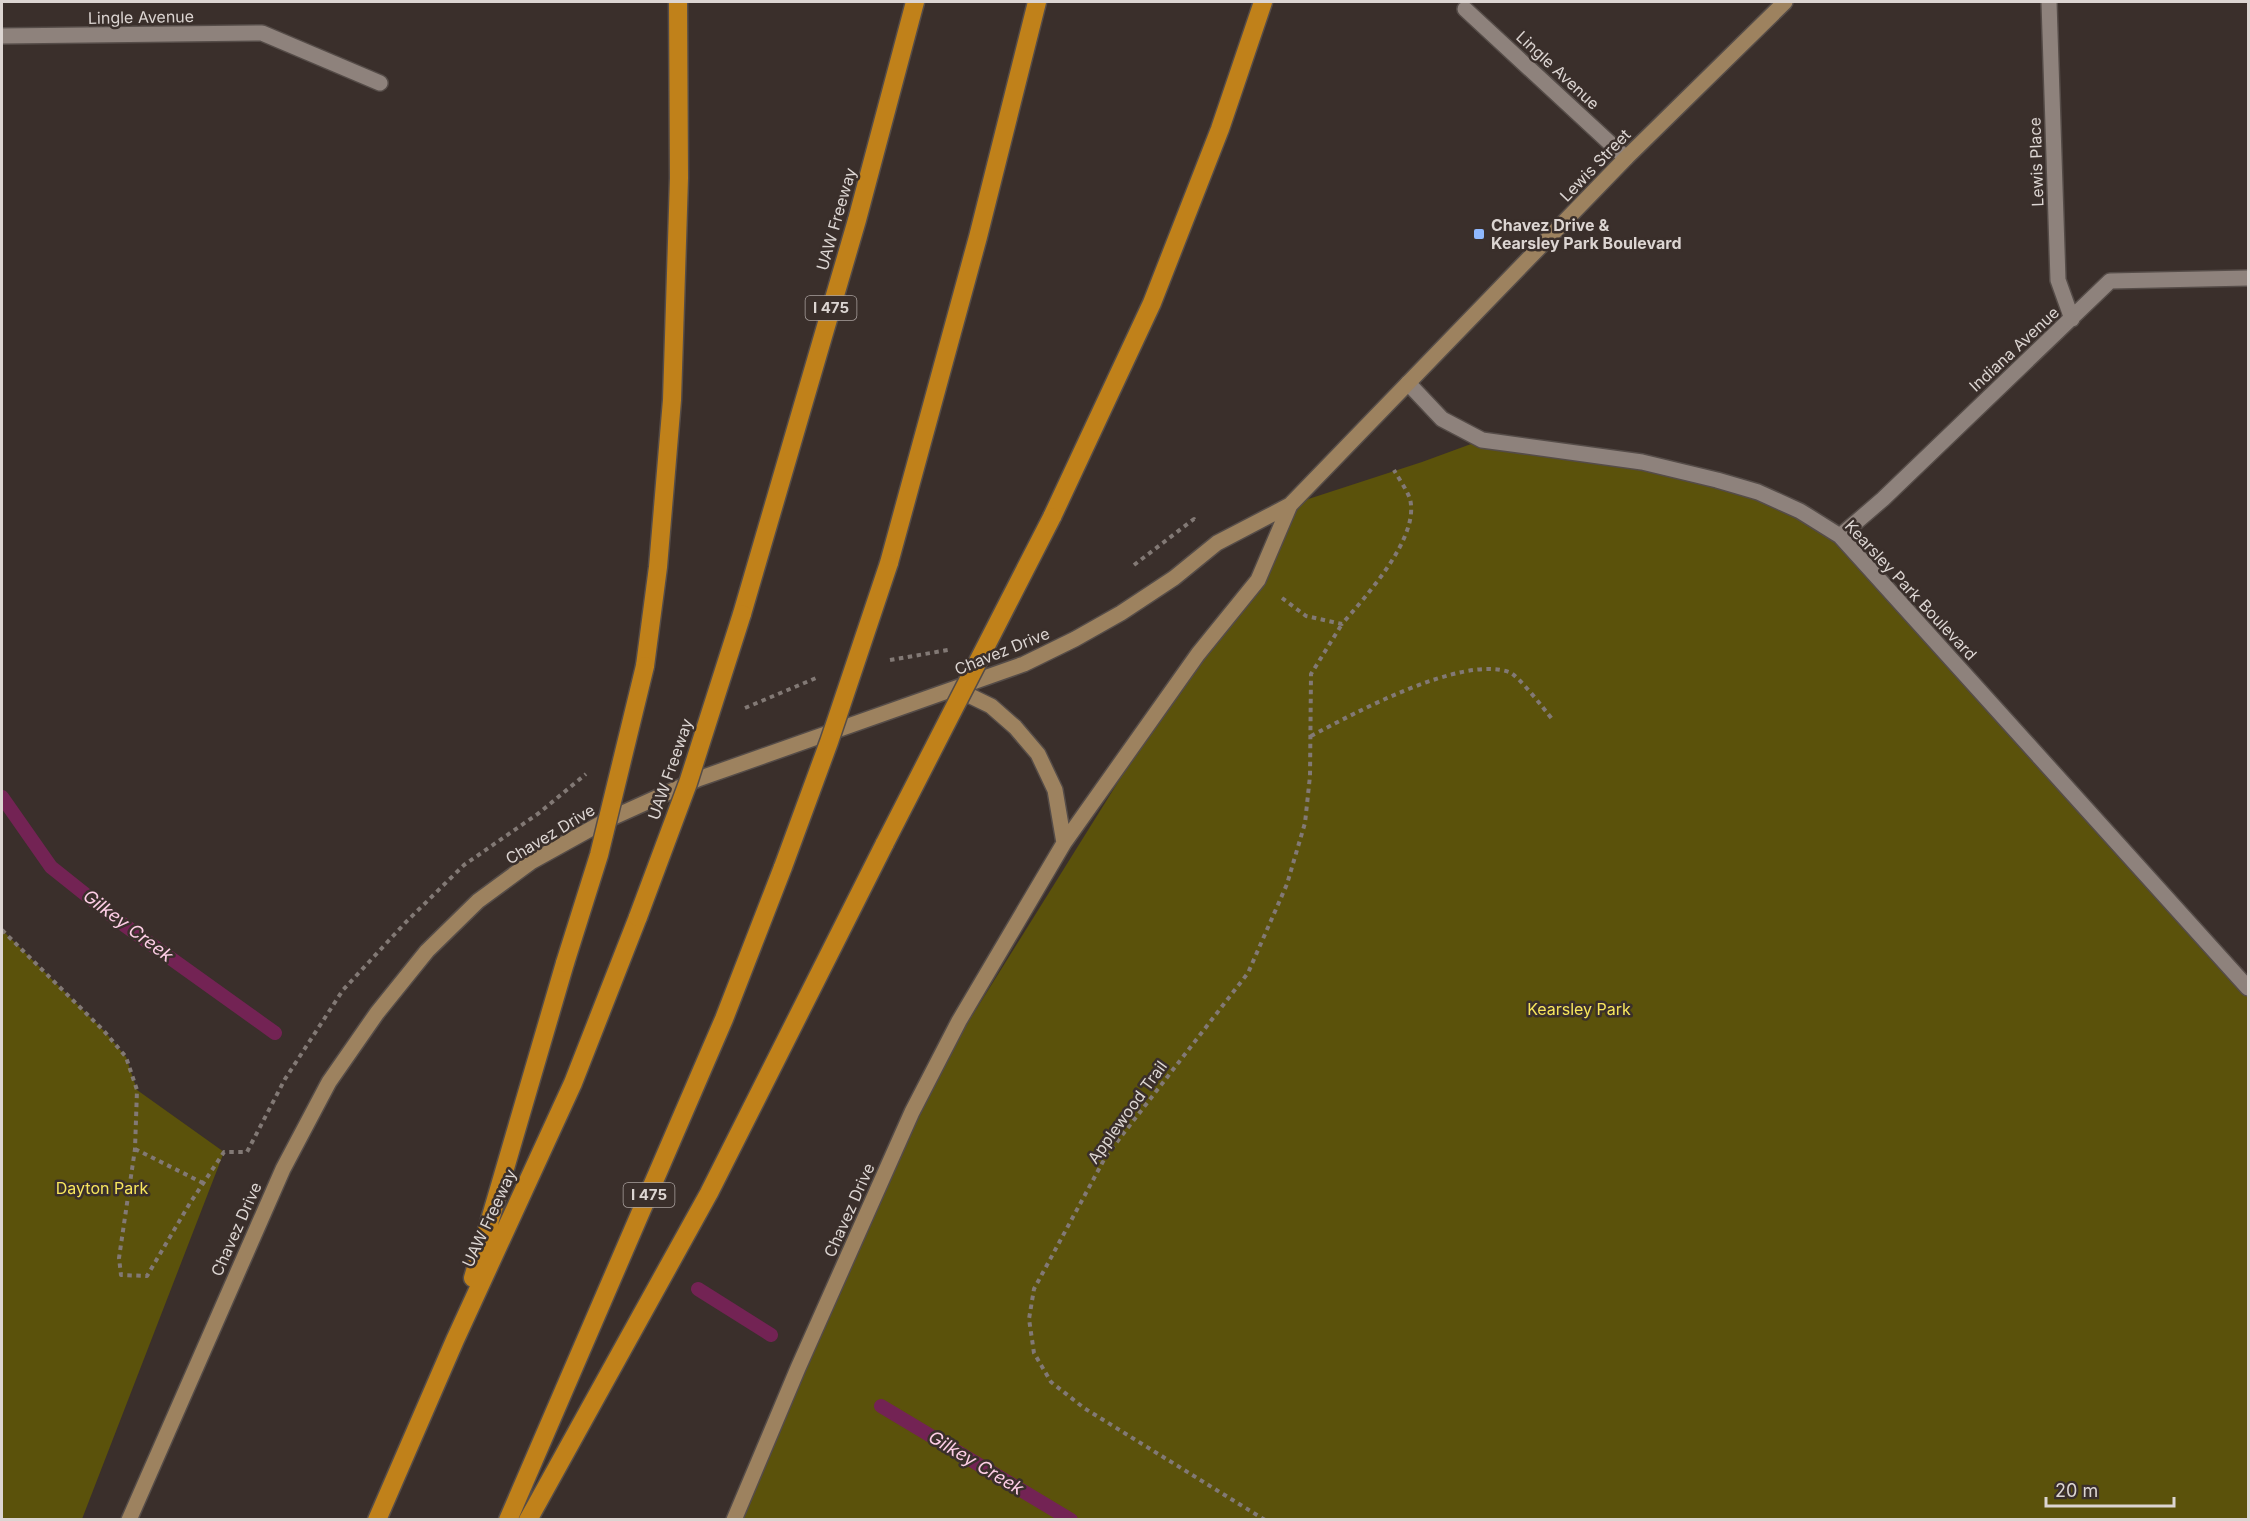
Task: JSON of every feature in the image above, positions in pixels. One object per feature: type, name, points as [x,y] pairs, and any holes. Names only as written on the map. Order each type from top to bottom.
[{"type":"highway","points":[[455,1340],[598,855],[645,666],[658,567],[672,400],[679,178],[678,2]]},
{"type":"highway","name":"UAW Freeway","points":[[377,1520],[455,1340],[573,1083],[688,783],[742,614],[886,117],[915,2]]},
{"type":"highway","name":"I 475","points":[[508,1520],[719,1030],[829,742],[889,563],[975,249],[1037,2]]},
{"type":"highway","points":[[528,1520],[708,1193],[1052,517],[1152,303],[1220,129],[1263,2]]},
{"type":"main road","name":"Lewis Street","points":[[1408,383],[1626,158],[1785,2]]},
{"type":"main road","name":"Chavez Drive","points":[[129,1520],[283,1168],[329,1082],[377,1013],[427,951],[478,902],[531,862],[605,821],[698,778],[1024,664],[1075,639],[1121,613],[1174,578],[1217,543],[1290,505],[1408,383]]},
{"type":"main road","name":"Chavez Drive","points":[[734,1520],[798,1368],[912,1112],[959,1021],[1064,843],[1198,654],[1258,580],[1290,505]]},
{"type":"main road","points":[[956,689],[991,706],[1016,727],[1038,754],[1054,790],[1064,843]]},
{"type":"street","name":"Lewis Place","points":[[2049,2],[2058,280],[2072,319]]},
{"type":"street","name":"Lingle Avenue","points":[[1465,9],[1626,158]]},
{"type":"street","name":"Lingle Avenue","points":[[2,36],[262,33],[380,83]]},
{"type":"street","name":"Indiana Avenue","points":[[1840,536],[2110,281],[2248,278]]},
{"type":"street","name":"Kearsley Park Boulevard","points":[[1408,383],[1442,419],[1482,440],[1642,462],[1717,480],[1758,492],[1800,512],[1840,536],[2248,988]]},
{"type":"path","name":"Applewood Trail","points":[[1265,1520],[1084,1408],[1051,1382],[1034,1353],[1029,1319],[1034,1289],[1106,1156],[1248,973],[1287,884],[1305,823],[1310,776],[1311,674],[1342,624]]},
{"type":"path","points":[[1311,736],[1421,683],[1488,668],[1512,672],[1552,719]]},
{"type":"path","points":[[135,1149],[203,1184]]},
{"type":"green space","name":"Kearsley Park","points":[[1482,440],[1717,480],[1840,536],[2248,988],[2248,1519],[737,1520],[912,1112],[1198,654],[1258,580],[1290,505]]},
{"type":"green space","name":"Dayton Park","points":[[2,930],[104,1031],[126,1057],[137,1090],[224,1152],[82,1519],[2,1519]]},
{"type":"waterway","name":"Gilkey Creek","points":[[2,797],[51,867],[120,922],[275,1033]]},
{"type":"waterway","name":"Gilkey Creek","points":[[698,1289],[771,1335]]},
{"type":"waterway","name":"Gilkey Creek","points":[[881,1406],[1071,1520]]},
{"type":"place","name":"Chavez Drive & Kearsley Park Boulevard","points":[[1479,234]]}]
